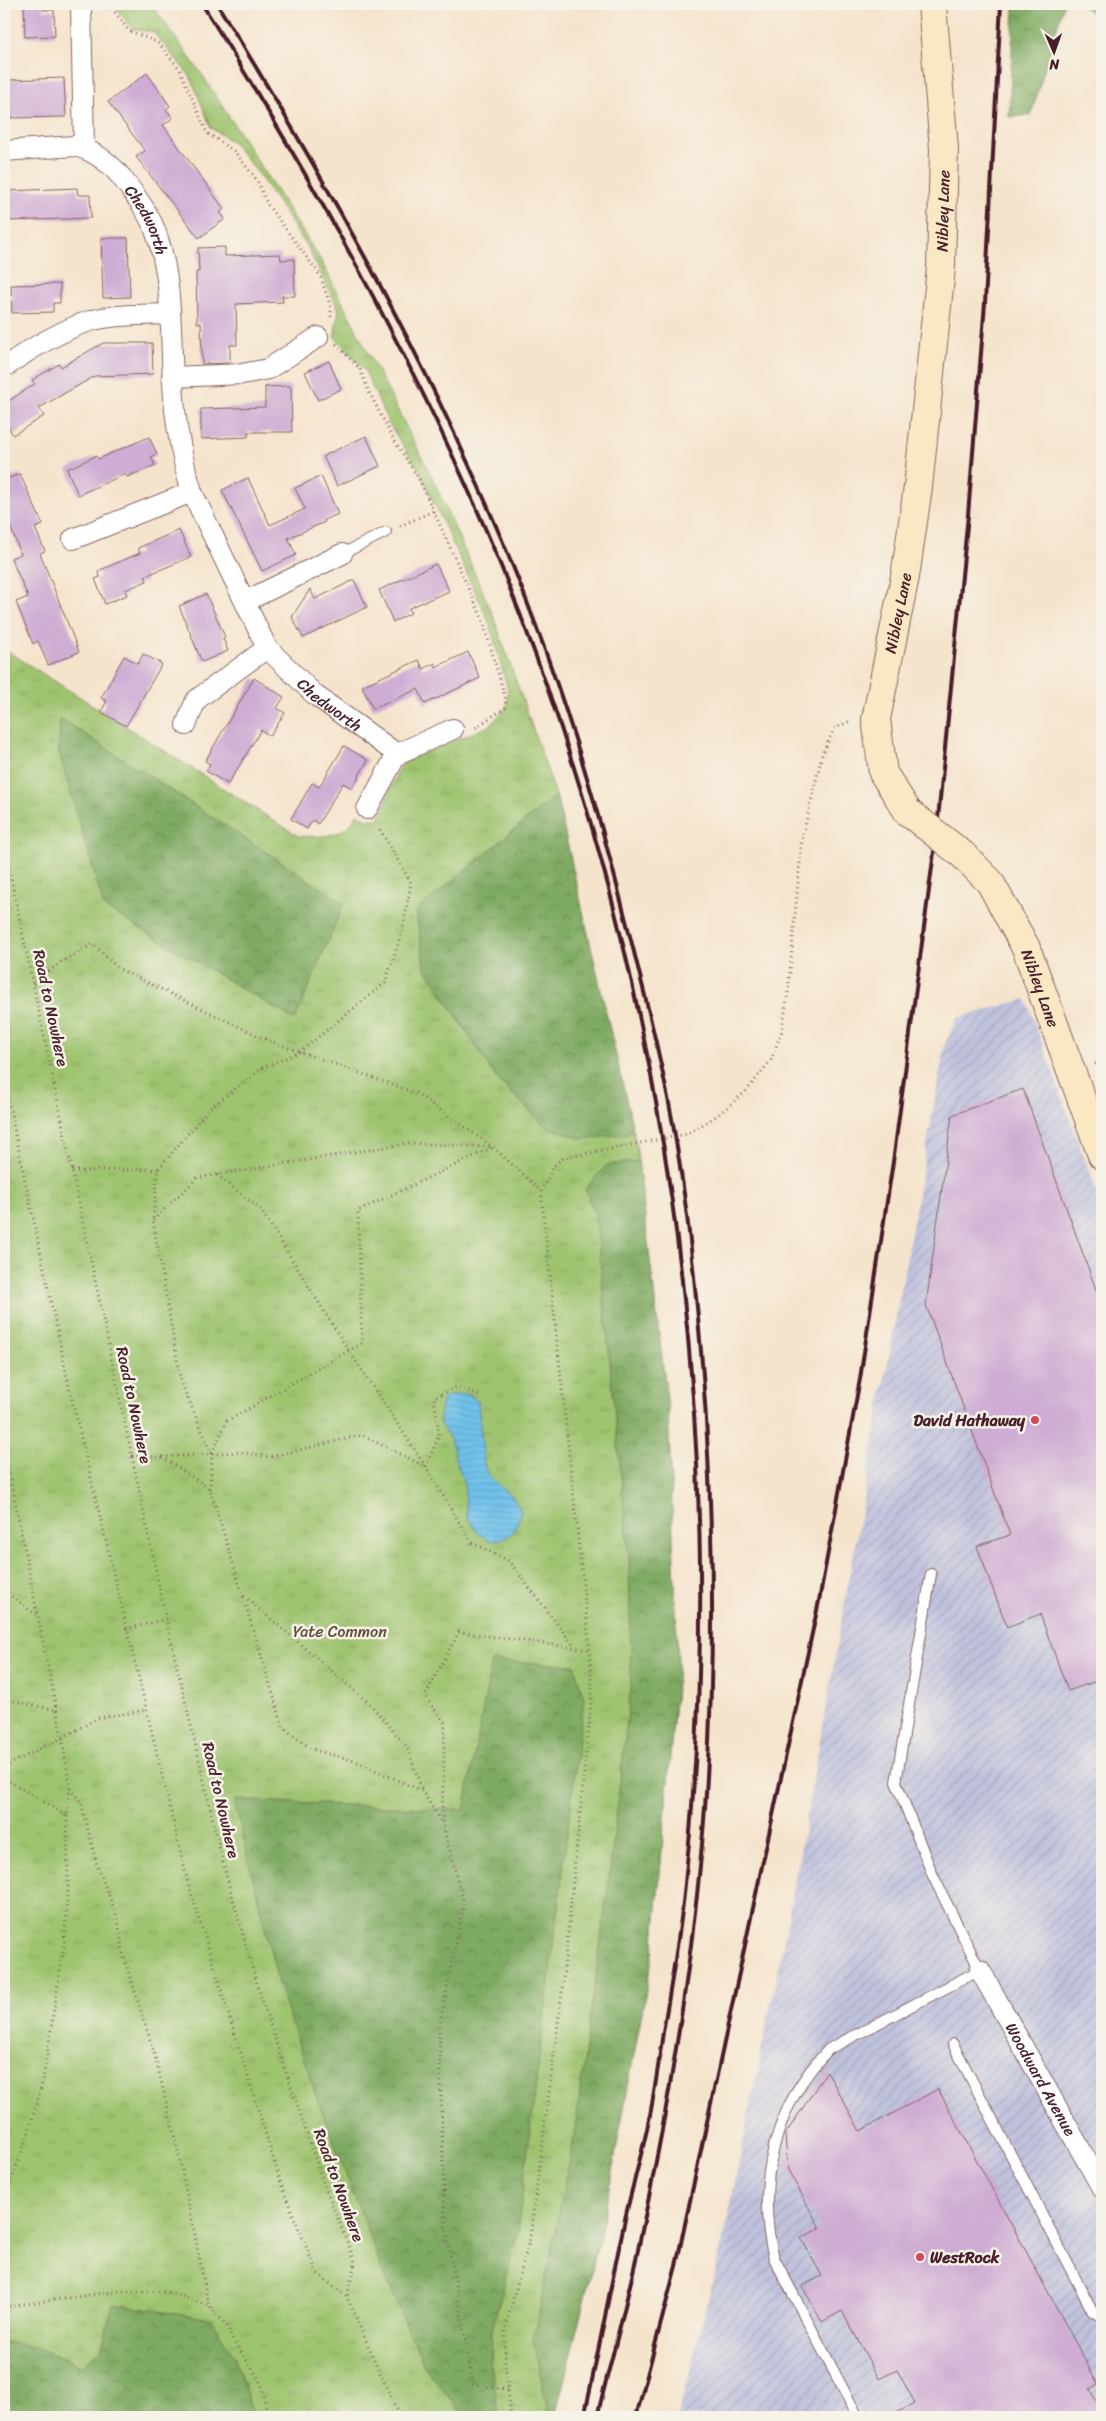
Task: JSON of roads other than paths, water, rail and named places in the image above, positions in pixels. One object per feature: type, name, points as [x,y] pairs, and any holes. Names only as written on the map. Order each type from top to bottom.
[{"type":"street","points":[[4,151],[74,146],[84,148],[81,4]]},
{"type":"street","name":"Nibley Lane","points":[[932,4],[944,149],[940,268],[918,487],[906,568],[876,719],[883,773],[908,812],[963,855],[990,882],[1026,948],[1102,1155]]},
{"type":"street","name":"Chedworth","points":[[84,148],[100,157],[119,173],[142,204],[155,230],[163,258],[169,314],[175,413],[184,468],[192,492],[267,648],[315,695],[397,754]]},
{"type":"street","points":[[8,365],[28,350],[92,321],[109,317],[169,314]]},
{"type":"street","points":[[172,377],[242,374],[268,369],[327,333]]},
{"type":"street","points":[[73,539],[192,492]]},
{"type":"street","points":[[246,601],[342,554]]},
{"type":"street","points":[[186,725],[196,700],[267,648]]},
{"type":"street","points":[[368,809],[397,754],[453,729]]},
{"type":"street","name":"Woodward Avenue","points":[[980,1970],[1102,2188]]},
{"type":"lane","points":[[342,554],[386,532]]},
{"type":"lane","points":[[858,2417],[774,2258],[768,2235],[767,2186],[780,2124],[811,2067],[829,2049],[980,1970],[932,1876],[896,1782],[931,1574]]},
{"type":"lane","points":[[953,2044],[1093,2312],[1102,2316]]},
{"type":"water","points":[[469,1394],[478,1402],[484,1465],[490,1478],[514,1498],[521,1512],[514,1530],[503,1539],[489,1541],[477,1532],[467,1516],[464,1485],[450,1439],[440,1424],[440,1410],[443,1399],[451,1395]]},
{"type":"railway","points":[[202,4],[280,131],[354,260],[455,460],[485,528],[548,690],[600,856],[641,1026],[672,1198],[691,1372],[700,1547],[697,1721],[684,1894],[655,2087],[647,2131],[622,2232],[584,2417]]},
{"type":"railway","points":[[217,4],[324,183],[391,305],[453,430],[524,593],[560,694],[593,797],[655,1040],[668,1096],[678,1155],[694,1281],[707,1440],[712,1570],[711,1700],[708,1765],[697,1895],[686,1983],[672,2070],[657,2158],[634,2267],[597,2417]]},
{"type":"railway","points":[[636,2417],[676,2266],[819,1601],[860,1379],[894,1155],[937,829],[968,515],[985,303],[1001,4]]},
{"type":"place","name":"David Hathaway","points":[[1035,1420]]},
{"type":"place","name":"WestRock","points":[[920,2257]]},
{"type":"park label","name":"Yate Common","points":[[340,1631]]}]
